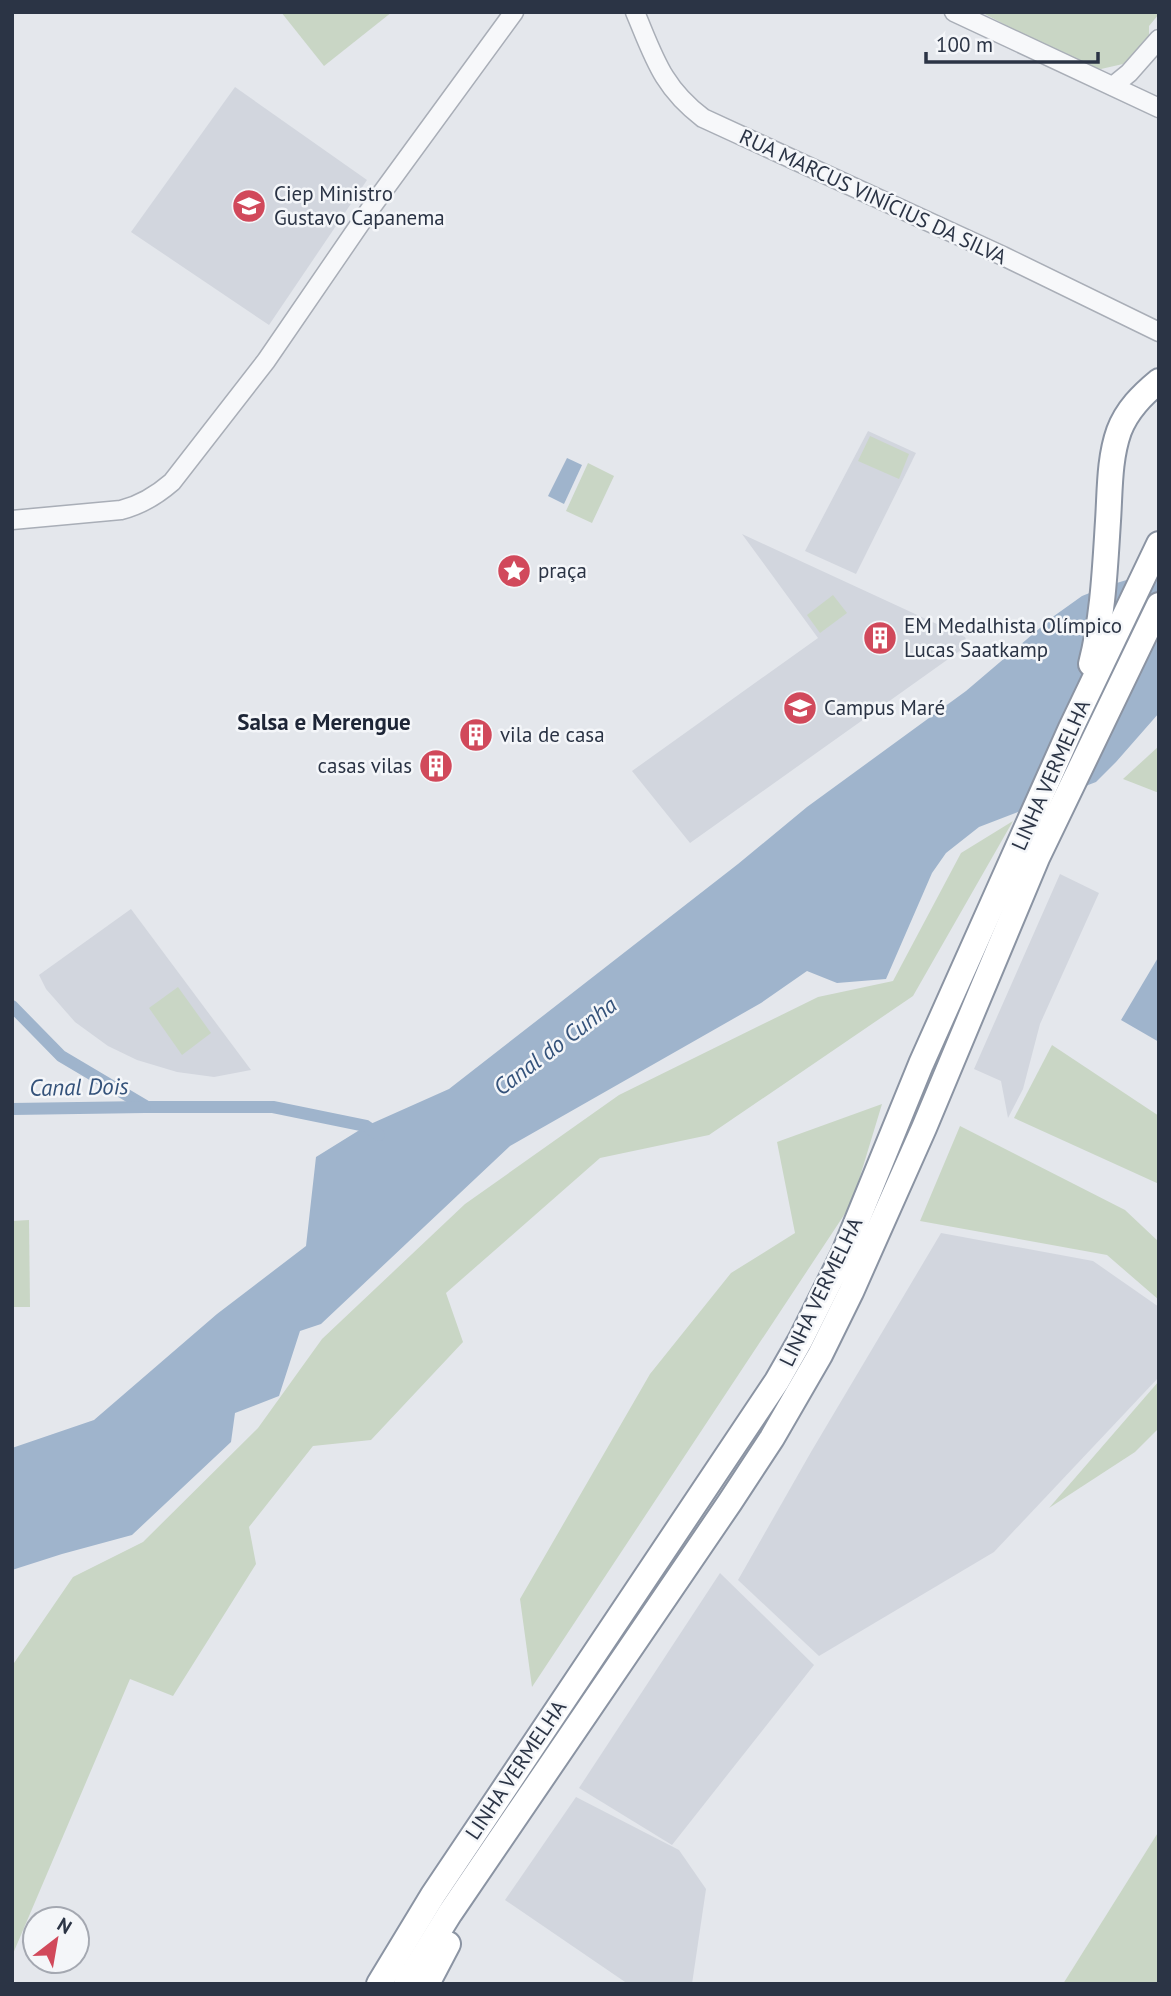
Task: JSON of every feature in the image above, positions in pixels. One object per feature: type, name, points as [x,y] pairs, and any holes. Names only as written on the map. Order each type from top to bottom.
[{"type":"highway","points":[[1072,728],[1096,644],[1116,444],[1128,413],[1159,381]]},
{"type":"highway","name":"LINHA VERMELHA","points":[[379,1984],[469,1840],[777,1381],[801,1339],[843,1255],[921,1064],[1072,728],[1159,544]]},
{"type":"highway","name":"LINHA VERMELHA","points":[[406,1984],[450,1913],[737,1492],[820,1355],[924,1128],[1037,858],[1159,605]]},
{"type":"highway","points":[[427,1984],[527,1800]]},
{"type":"street","points":[[12,520],[133,508],[160,493],[172,482],[266,361],[373,205],[514,12]]},
{"type":"street","name":"RUA MARCUS VINÍCIUS DA SILVA","points":[[635,12],[665,79],[677,96],[703,118],[1003,256],[1159,332]]},
{"type":"street","points":[[954,12],[1159,107]]},
{"type":"street","points":[[1112,86],[1129,73],[1159,39]]},
{"type":"shaded area","name":"Ciep Ministro Gustavo Capanema","points":[[235,87],[367,180],[269,325],[131,232]]},
{"type":"shaded area","points":[[868,431],[916,453],[856,574],[805,551]]},
{"type":"shaded area","name":"Campus Maré","points":[[742,534],[965,637],[968,645],[690,843],[632,771],[818,638]]},
{"type":"shaded area","points":[[1060,874],[1099,893],[1040,1024],[1023,1089],[1008,1118],[1001,1081],[974,1069]]},
{"type":"shaded area","points":[[131,909],[251,1070],[214,1077],[177,1072],[137,1060],[108,1046],[75,1022],[46,989],[39,975]]},
{"type":"shaded area","points":[[941,1233],[1093,1261],[1159,1307],[1159,1377],[994,1552],[819,1656],[738,1580]]},
{"type":"shaded area","points":[[720,1573],[814,1665],[672,1845],[579,1788]]},
{"type":"shaded area","points":[[576,1797],[679,1850],[706,1889],[692,1984],[628,1984],[505,1900]]},
{"type":"green space","points":[[281,12],[392,12],[324,66]]},
{"type":"green space","points":[[981,12],[1159,14],[1149,26],[1149,39],[1123,64],[1101,69],[1080,64]]},
{"type":"green space","points":[[870,436],[909,454],[899,479],[858,461]]},
{"type":"green space","points":[[588,463],[614,476],[592,523],[566,511]]},
{"type":"green space","points":[[833,595],[847,613],[820,633],[807,615]]},
{"type":"green space","points":[[1159,746],[1159,793],[1123,779]]},
{"type":"green space","points":[[1013,821],[913,996],[709,1135],[600,1158],[446,1293],[463,1342],[371,1440],[313,1446],[249,1527],[256,1564],[173,1696],[130,1679],[34,1905],[21,1905],[21,1935],[12,1956],[12,1666],[73,1577],[143,1542],[258,1428],[322,1339],[465,1204],[619,1095],[818,997],[893,981],[961,853]]},
{"type":"green space","points":[[178,987],[211,1033],[182,1055],[149,1008]]},
{"type":"green space","points":[[1052,1045],[1159,1116],[1159,1184],[1014,1118]]},
{"type":"green space","points":[[882,1104],[852,1203],[532,1687],[520,1599],[650,1374],[731,1273],[795,1233],[777,1142]]},
{"type":"green space","points":[[960,1126],[1125,1210],[1159,1242],[1159,1300],[1107,1255],[920,1221]]},
{"type":"green space","points":[[29,1220],[30,1307],[12,1307],[12,1221]]},
{"type":"green space","points":[[1159,1381],[1159,1428],[1135,1452],[1049,1508]]},
{"type":"green space","points":[[1159,1831],[1159,1984],[1063,1984]]},
{"type":"water","points":[[567,458],[582,465],[564,504],[548,496]]},
{"type":"water","name":"Canal do Cunha","points":[[1159,570],[1159,713],[1096,782],[979,827],[946,853],[932,873],[886,979],[837,983],[807,971],[761,1003],[510,1146],[321,1324],[300,1331],[279,1396],[235,1413],[231,1442],[132,1535],[12,1570],[12,1448],[94,1420],[217,1314],[306,1246],[316,1157],[366,1126],[449,1089],[807,807],[966,691],[1054,616],[1082,596]]},
{"type":"water","points":[[1159,956],[1159,1042],[1121,1020]]},
{"type":"waterway","points":[[12,1006],[61,1056],[147,1107],[273,1107],[366,1126],[379,1135]]},
{"type":"waterway","name":"Canal Dois","points":[[12,1109],[145,1107]]},
{"type":"place","name":"Ciep Ministro Gustavo Capanema","points":[[249,206]]},
{"type":"place","name":"praça","points":[[514,571]]},
{"type":"place","name":"EM Medalhista Olímpico Lucas Saatkamp","points":[[880,638]]},
{"type":"place","name":"Campus Maré","points":[[800,708]]},
{"type":"place","name":"vila de casa","points":[[476,735]]},
{"type":"place","name":"casas vilas","points":[[436,766]]},
{"type":"district","name":"Salsa e Merengue","points":[[324,722]]}]
